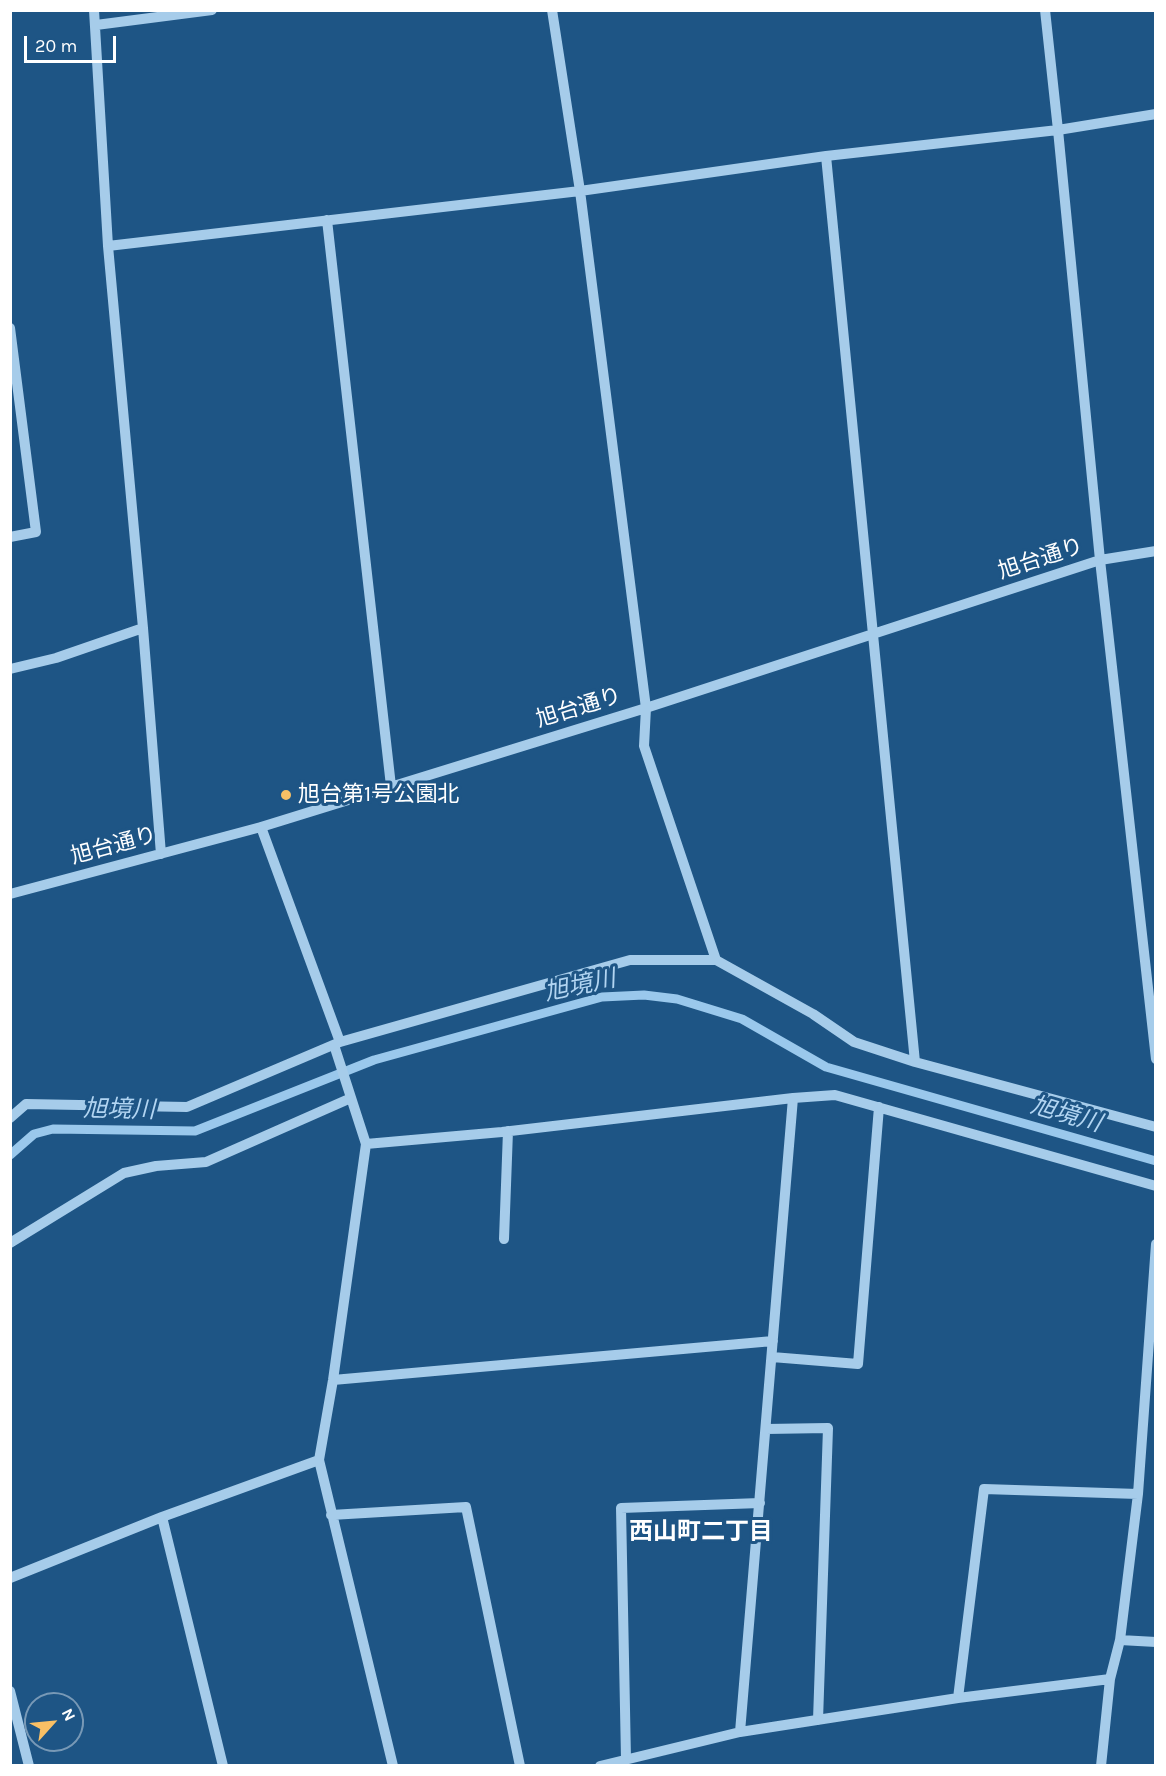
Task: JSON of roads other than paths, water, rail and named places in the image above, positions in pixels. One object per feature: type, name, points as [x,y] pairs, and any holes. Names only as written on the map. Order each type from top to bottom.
[{"type":"street","points":[[94,10],[108,246],[161,854]]},
{"type":"street","points":[[96,25],[212,10]]},
{"type":"street","points":[[552,10],[580,191],[646,708],[644,746],[716,960]]},
{"type":"street","points":[[1045,10],[1100,560],[1155,1059]]},
{"type":"street","points":[[108,246],[580,191],[826,156],[1058,130],[1155,114]]},
{"type":"street","points":[[826,156],[915,1062]]},
{"type":"street","points":[[327,220],[391,786]]},
{"type":"street","points":[[10,328],[36,532],[10,537]]},
{"type":"street","name":"旭台通り","points":[[10,894],[261,826],[646,708],[1100,560],[1155,551]]},
{"type":"street","points":[[10,669],[56,657],[143,628]]},
{"type":"street","points":[[261,826],[337,1047],[366,1144],[333,1380],[319,1460],[393,1766]]},
{"type":"street","points":[[10,1118],[26,1104],[187,1107],[337,1047],[630,960],[716,960],[813,1014],[854,1042],[915,1062],[1155,1127]]},
{"type":"street","points":[[366,1144],[508,1131],[834,1095],[1155,1186]]},
{"type":"street","points":[[10,1243],[124,1173],[156,1166],[206,1162],[351,1098]]},
{"type":"street","points":[[740,1732],[793,1098]]},
{"type":"street","points":[[772,1357],[858,1364],[879,1107]]},
{"type":"street","points":[[504,1239],[508,1131]]},
{"type":"street","points":[[1101,1766],[1110,1679],[1120,1640],[1138,1494],[1155,1244]]},
{"type":"street","points":[[333,1380],[773,1341]]},
{"type":"street","points":[[766,1429],[828,1428],[818,1720]]},
{"type":"street","points":[[10,1578],[162,1517],[319,1460]]},
{"type":"street","points":[[958,1698],[984,1489],[1138,1494]]},
{"type":"street","points":[[626,1759],[621,1508],[760,1503]]},
{"type":"street","points":[[331,1515],[466,1507],[520,1766]]},
{"type":"street","points":[[162,1517],[223,1766]]},
{"type":"street","points":[[1120,1640],[1155,1642]]},
{"type":"street","points":[[600,1766],[740,1732],[958,1698],[1110,1679]]},
{"type":"street","points":[[10,1691],[29,1766]]},
{"type":"waterway","name":"旭境川","points":[[10,1155],[34,1134],[53,1129],[195,1131],[374,1060],[602,997],[644,995],[677,999],[742,1019],[826,1067],[1156,1161]]},
{"type":"place","name":"旭台第1号公園北","points":[[286,795]]},
{"type":"district","name":"西山町二丁目","points":[[701,1532]]}]
